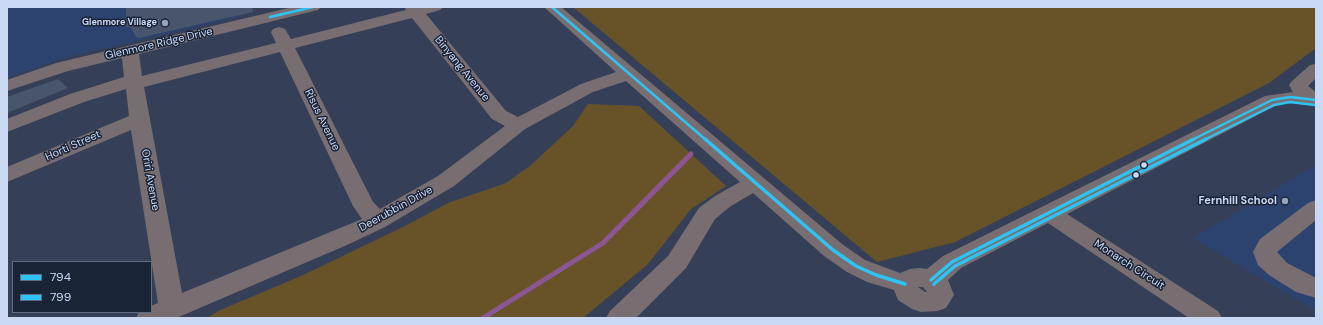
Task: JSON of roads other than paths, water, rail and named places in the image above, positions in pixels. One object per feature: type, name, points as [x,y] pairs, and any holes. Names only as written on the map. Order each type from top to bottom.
[{"type":"street","name":"Glenmore Ridge Drive","points":[[7,86],[62,67],[130,51],[267,12],[313,7]]},
{"type":"street","points":[[7,126],[77,98],[134,82],[285,45],[414,9],[435,7]]},
{"type":"street","points":[[552,7],[833,250],[856,266],[876,275],[905,284],[907,293],[911,297],[929,300],[952,262],[1272,100],[1290,97],[1316,100]]},
{"type":"street","name":"Binyang Avenue","points":[[414,9],[499,115],[518,125]]},
{"type":"street","name":"Risus Avenue","points":[[267,12],[285,45],[364,206],[377,221]]},
{"type":"street","name":"Oriri Avenue","points":[[130,51],[139,119],[172,309]]},
{"type":"street","points":[[1310,73],[1299,82],[1298,87],[1303,93],[1316,100]]},
{"type":"street","name":"Deerubbin Drive","points":[[149,318],[339,239],[377,221],[446,181],[518,125],[563,100],[628,74]]},
{"type":"street","name":"Horti Street","points":[[7,175],[139,119]]},
{"type":"street","points":[[619,318],[677,262],[707,214],[723,201],[754,183]]},
{"type":"street","points":[[1316,208],[1268,245],[1265,252],[1267,259],[1297,271],[1316,288]]},
{"type":"street","name":"Monarch Circuit","points":[[1049,213],[1209,318]]},
{"type":"waterway","points":[[483,318],[603,243],[691,154]]},
{"type":"place","name":"Glenmore Village","points":[[165,23]]},
{"type":"place","name":"Fernhill School","points":[[1285,201]]}]
